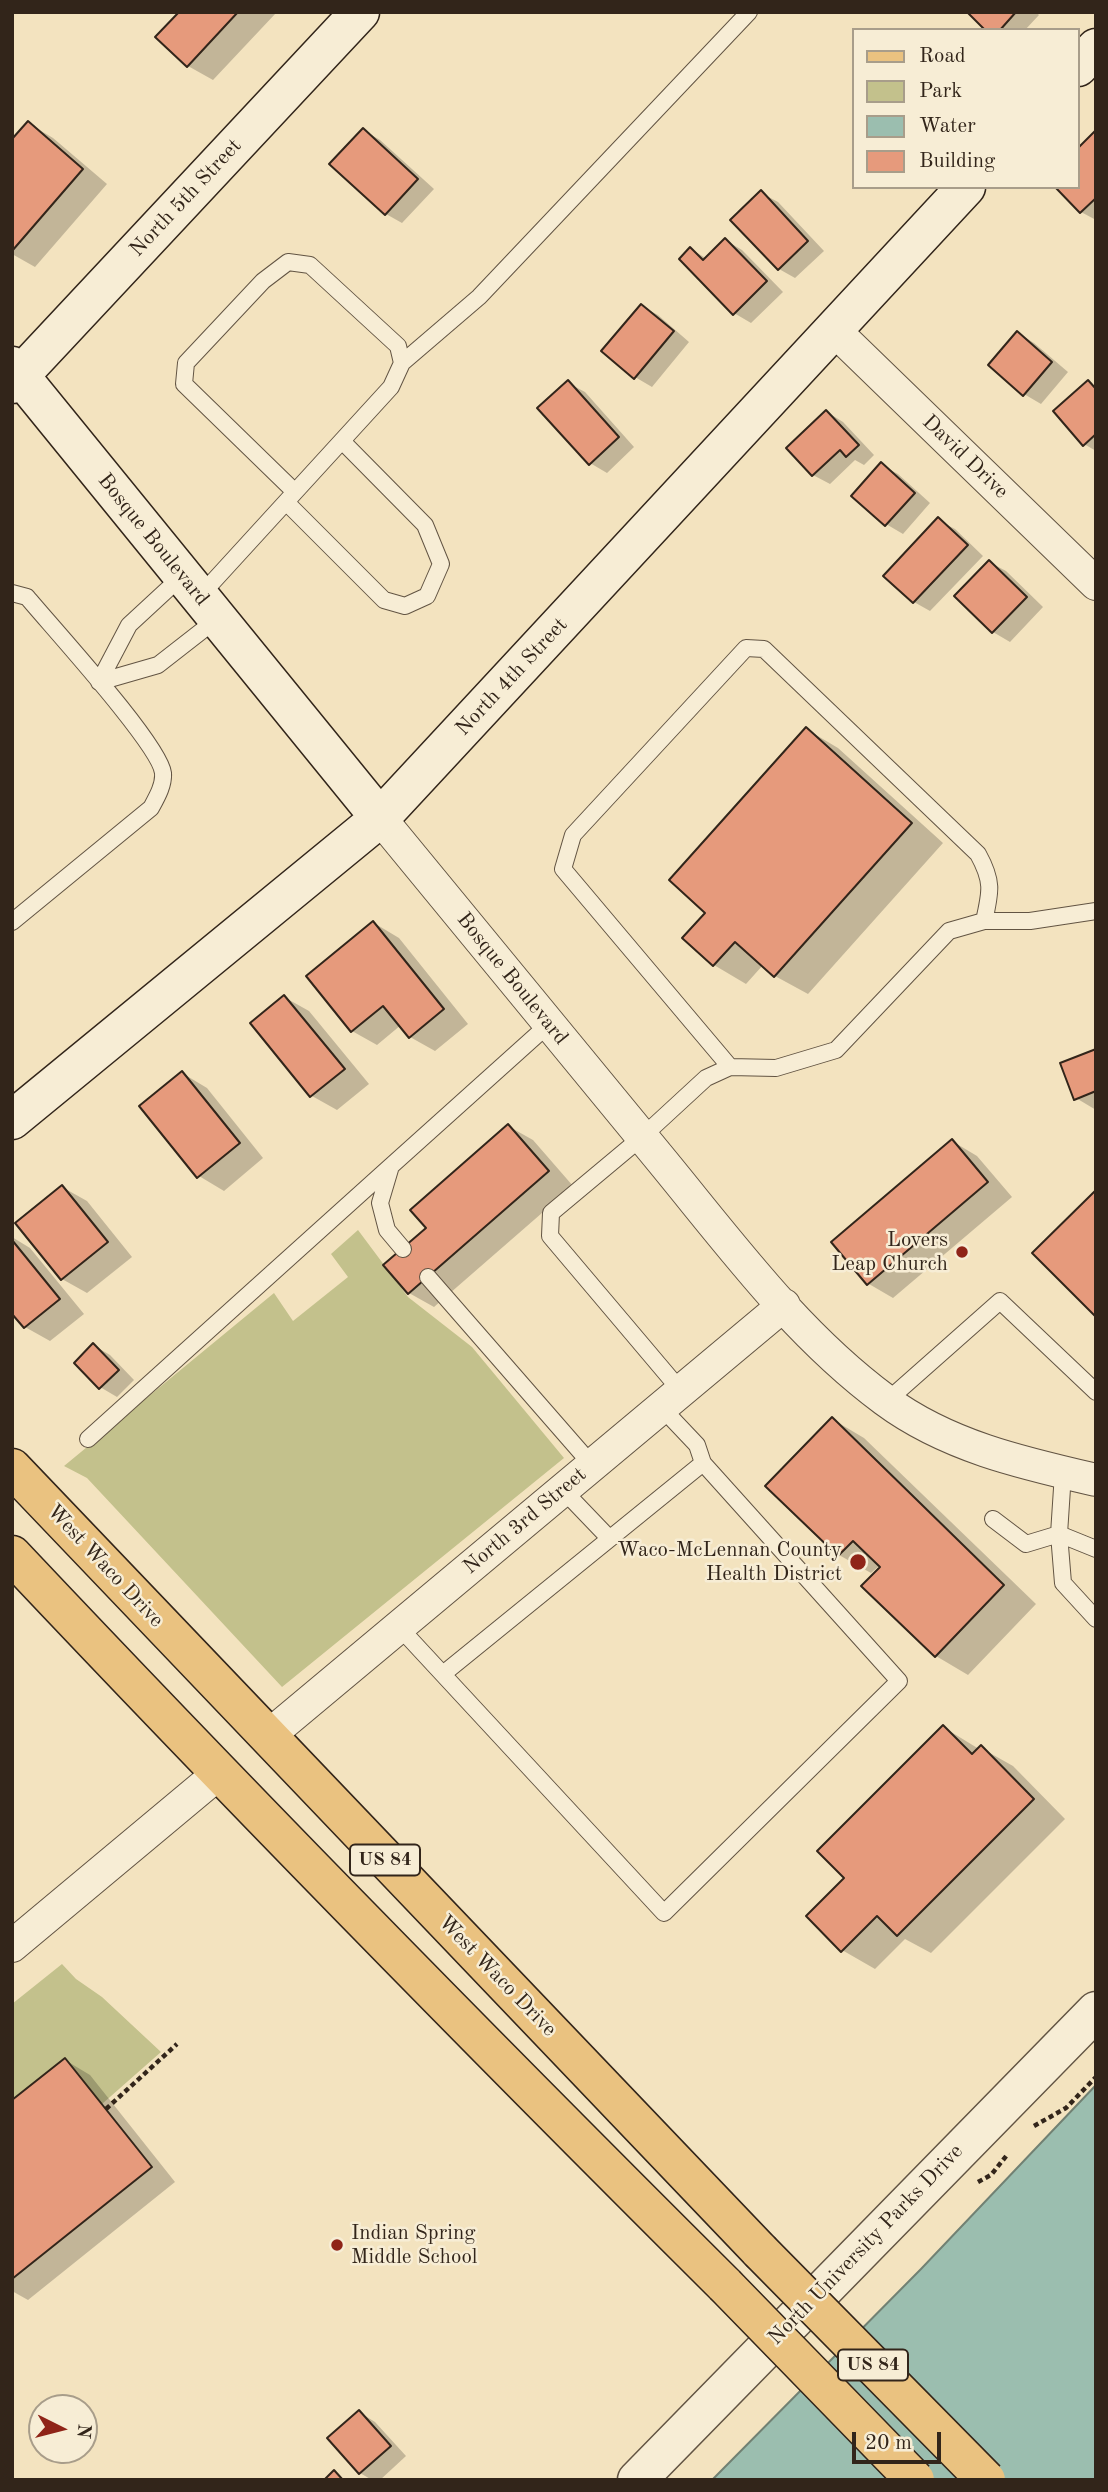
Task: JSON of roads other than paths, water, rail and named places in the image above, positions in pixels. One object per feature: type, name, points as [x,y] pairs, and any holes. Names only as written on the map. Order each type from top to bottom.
[{"type":"main road","name":"North 5th Street","points":[[15,375],[359,12]]},
{"type":"main road","points":[[1080,64],[1096,48]]},
{"type":"main road","name":"North 4th Street","points":[[12,1120],[380,818],[964,189]]},
{"type":"main road","name":"Bosque Boulevard","points":[[15,375],[380,818]]},
{"type":"main road","name":"West Waco Drive","points":[[12,1468],[760,2250],[986,2480]]},
{"type":"main road","name":"US 84","points":[[12,1555],[218,1774],[915,2480]]},
{"type":"main road","name":"North University Parks Drive","points":[[637,2480],[1096,2011]]},
{"type":"street","name":"David Drive","points":[[834,330],[1096,584]]},
{"type":"street","name":"Bosque Boulevard","points":[[380,818],[642,1137],[823,1350],[887,1401],[956,1439],[1005,1459],[1096,1480]]},
{"type":"street","name":"North 3rd Street","points":[[267,1737],[784,1305]]},
{"type":"street","points":[[12,1946],[218,1774]]},
{"type":"lane","points":[[100,682],[158,665],[199,597],[391,387],[402,363],[479,297],[749,12]]},
{"type":"lane","points":[[342,440],[425,526],[442,565],[427,596],[405,607],[384,600],[184,384],[186,363],[263,281],[288,262],[310,265],[398,346],[402,363]]},
{"type":"lane","points":[[12,593],[27,597],[100,682],[156,754],[163,772],[161,789],[151,808],[12,922]]},
{"type":"lane","points":[[100,682],[129,625],[199,597]]},
{"type":"lane","points":[[730,1067],[563,869],[573,835],[746,648],[764,649],[978,854],[988,872],[991,889],[984,921]]},
{"type":"lane","points":[[399,1627],[664,1913],[899,1681],[703,1463],[697,1445],[671,1399],[551,1236],[551,1213],[642,1137],[706,1078],[730,1067],[776,1068],[836,1050],[949,931],[984,921],[1030,920],[1096,911]]},
{"type":"lane","points":[[88,1439],[549,1024]]},
{"type":"lane","points":[[391,1166],[380,1203],[387,1230],[402,1249]]},
{"type":"lane","points":[[428,1277],[592,1465]]},
{"type":"lane","points":[[887,1401],[1000,1301],[1096,1392]]},
{"type":"lane","points":[[443,1674],[703,1463]]},
{"type":"lane","points":[[1063,1473],[1059,1534],[1063,1583],[1096,1619]]},
{"type":"lane","points":[[563,1490],[609,1538]]},
{"type":"lane","points":[[993,1519],[1026,1544],[1059,1534],[1096,1549]]},
{"type":"water","points":[[1096,2085],[1096,2480],[712,2480],[921,2269]]},
{"type":"place","name":"Lovers Leap Church","points":[[962,1252]]},
{"type":"place","name":"Waco-McLennan County Health District","points":[[858,1562]]},
{"type":"place","name":"Indian Spring Middle School","points":[[337,2245]]}]
